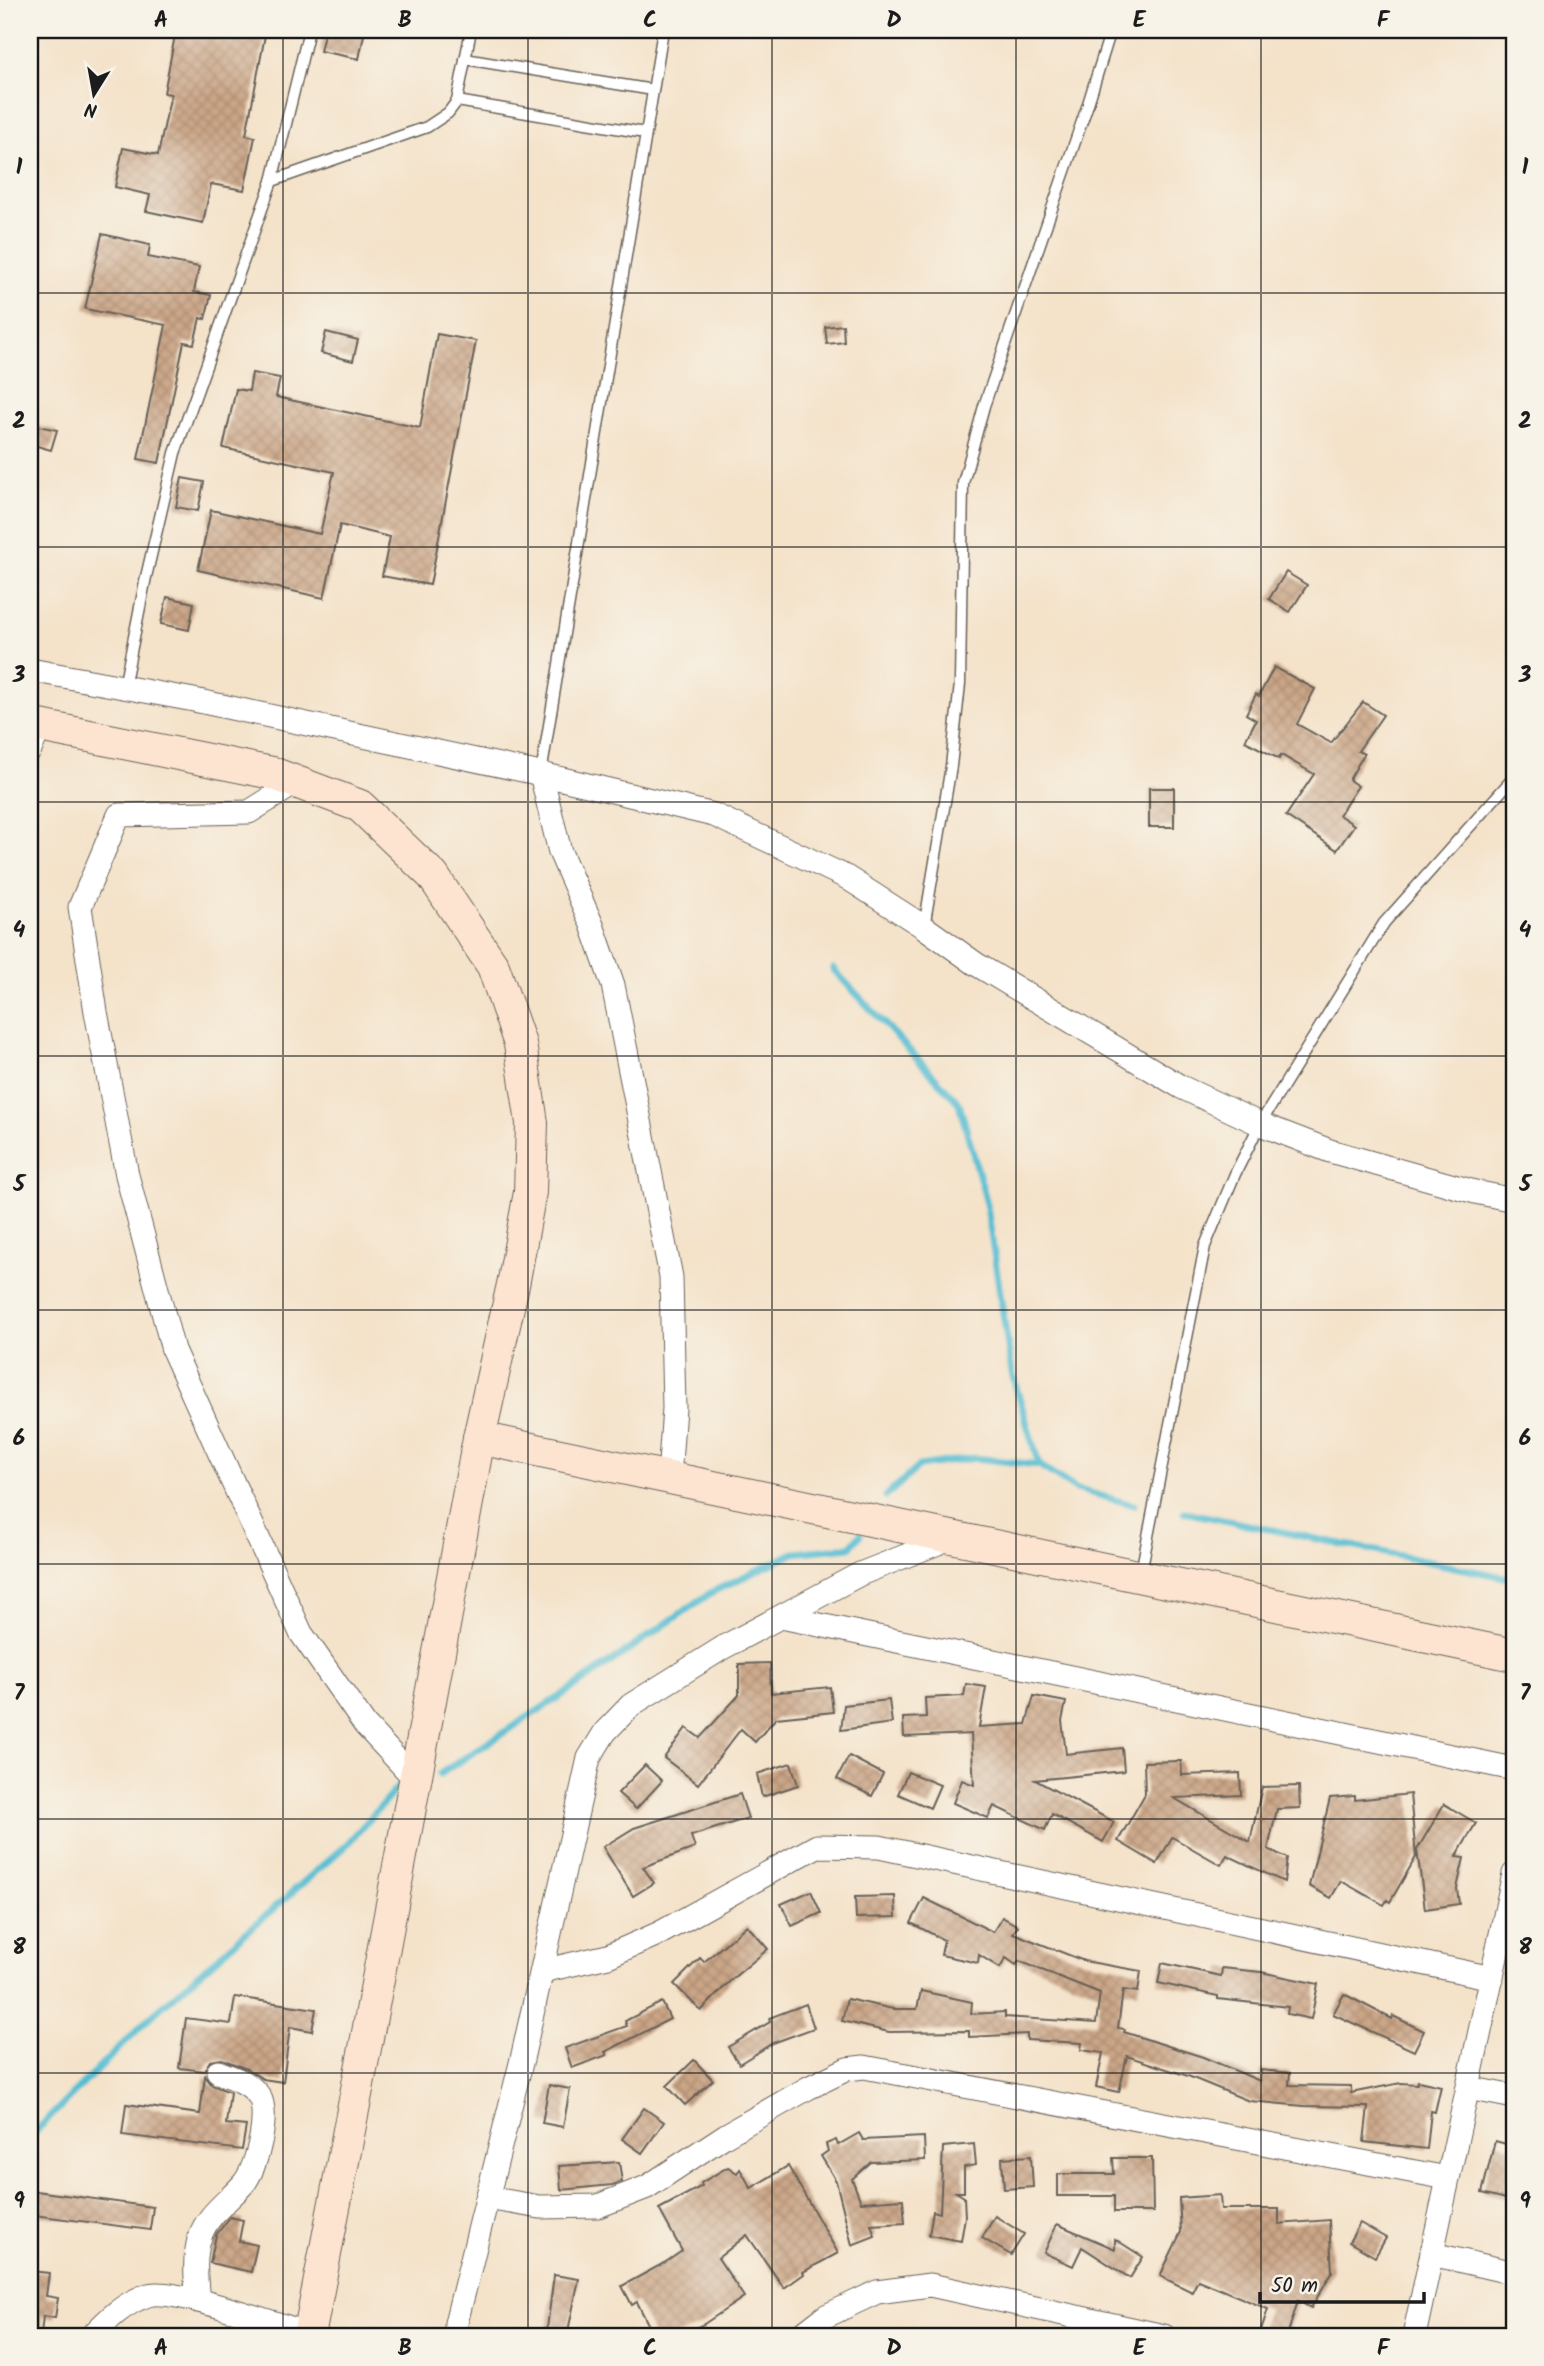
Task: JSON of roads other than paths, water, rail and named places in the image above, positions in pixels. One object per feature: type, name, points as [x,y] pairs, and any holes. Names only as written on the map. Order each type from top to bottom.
[{"type":"street","points":[[30,670],[194,700],[714,814],[846,877],[924,926],[976,964],[1181,1087],[1260,1124],[1331,1151],[1475,1192],[1514,1200]]},
{"type":"street","points":[[33,734],[272,773],[360,806],[433,876],[493,966],[520,1044],[533,1122],[530,1192],[514,1280],[479,1438],[309,2335],[179,2296],[151,2294],[126,2305],[92,2336]]},
{"type":"street","points":[[541,774],[560,852],[592,925],[613,985],[671,1277],[674,1408],[669,1477]]},
{"type":"street","points":[[298,782],[249,811],[119,815],[80,907],[96,1012],[127,1175],[173,1350],[301,1633],[365,1726],[415,1779]]},
{"type":"street","points":[[479,1438],[1514,1654]]},
{"type":"street","points":[[456,2336],[456,2323],[542,1971],[589,1758],[605,1732],[631,1705],[744,1634],[860,1574],[955,1536]]},
{"type":"street","points":[[781,1617],[1514,1769]]},
{"type":"street","points":[[542,1971],[608,1956],[660,1933],[817,1846],[879,1847],[1492,1978]]},
{"type":"street","points":[[1414,2336],[1514,1881]]},
{"type":"street","points":[[487,2198],[540,2207],[598,2206],[648,2187],[726,2135],[808,2088],[846,2069],[864,2067],[1447,2178]]},
{"type":"street","points":[[198,2301],[195,2258],[200,2234],[218,2208],[246,2182],[257,2155],[263,2121],[260,2098],[245,2082],[218,2072]]},
{"type":"street","points":[[1468,2088],[1514,2097]]},
{"type":"street","points":[[1432,2253],[1514,2273]]},
{"type":"street","points":[[800,2336],[826,2316],[877,2292],[930,2285],[1164,2336]]},
{"type":"lane","points":[[124,687],[175,453],[272,181],[309,30]]},
{"type":"lane","points":[[272,181],[428,127],[448,113],[457,101],[471,30]]},
{"type":"lane","points":[[541,774],[663,30]]},
{"type":"lane","points":[[924,926],[951,766],[960,684],[963,483],[984,406],[1111,30]]},
{"type":"lane","points":[[465,59],[653,90]]},
{"type":"lane","points":[[457,101],[645,133]]},
{"type":"lane","points":[[1140,1575],[1205,1245],[1235,1174],[1260,1124],[1384,923],[1514,777]]},
{"type":"waterway","points":[[833,969],[959,1103],[986,1200],[1012,1373],[1039,1465],[1076,1489],[1134,1505]]},
{"type":"waterway","points":[[886,1496],[919,1466],[975,1458],[1039,1465]]},
{"type":"waterway","points":[[1184,1512],[1514,1579]]},
{"type":"waterway","points":[[440,1774],[579,1684],[712,1592],[794,1553],[850,1547],[860,1535]]},
{"type":"waterway","points":[[30,2137],[150,2017],[346,1845],[399,1786]]}]
